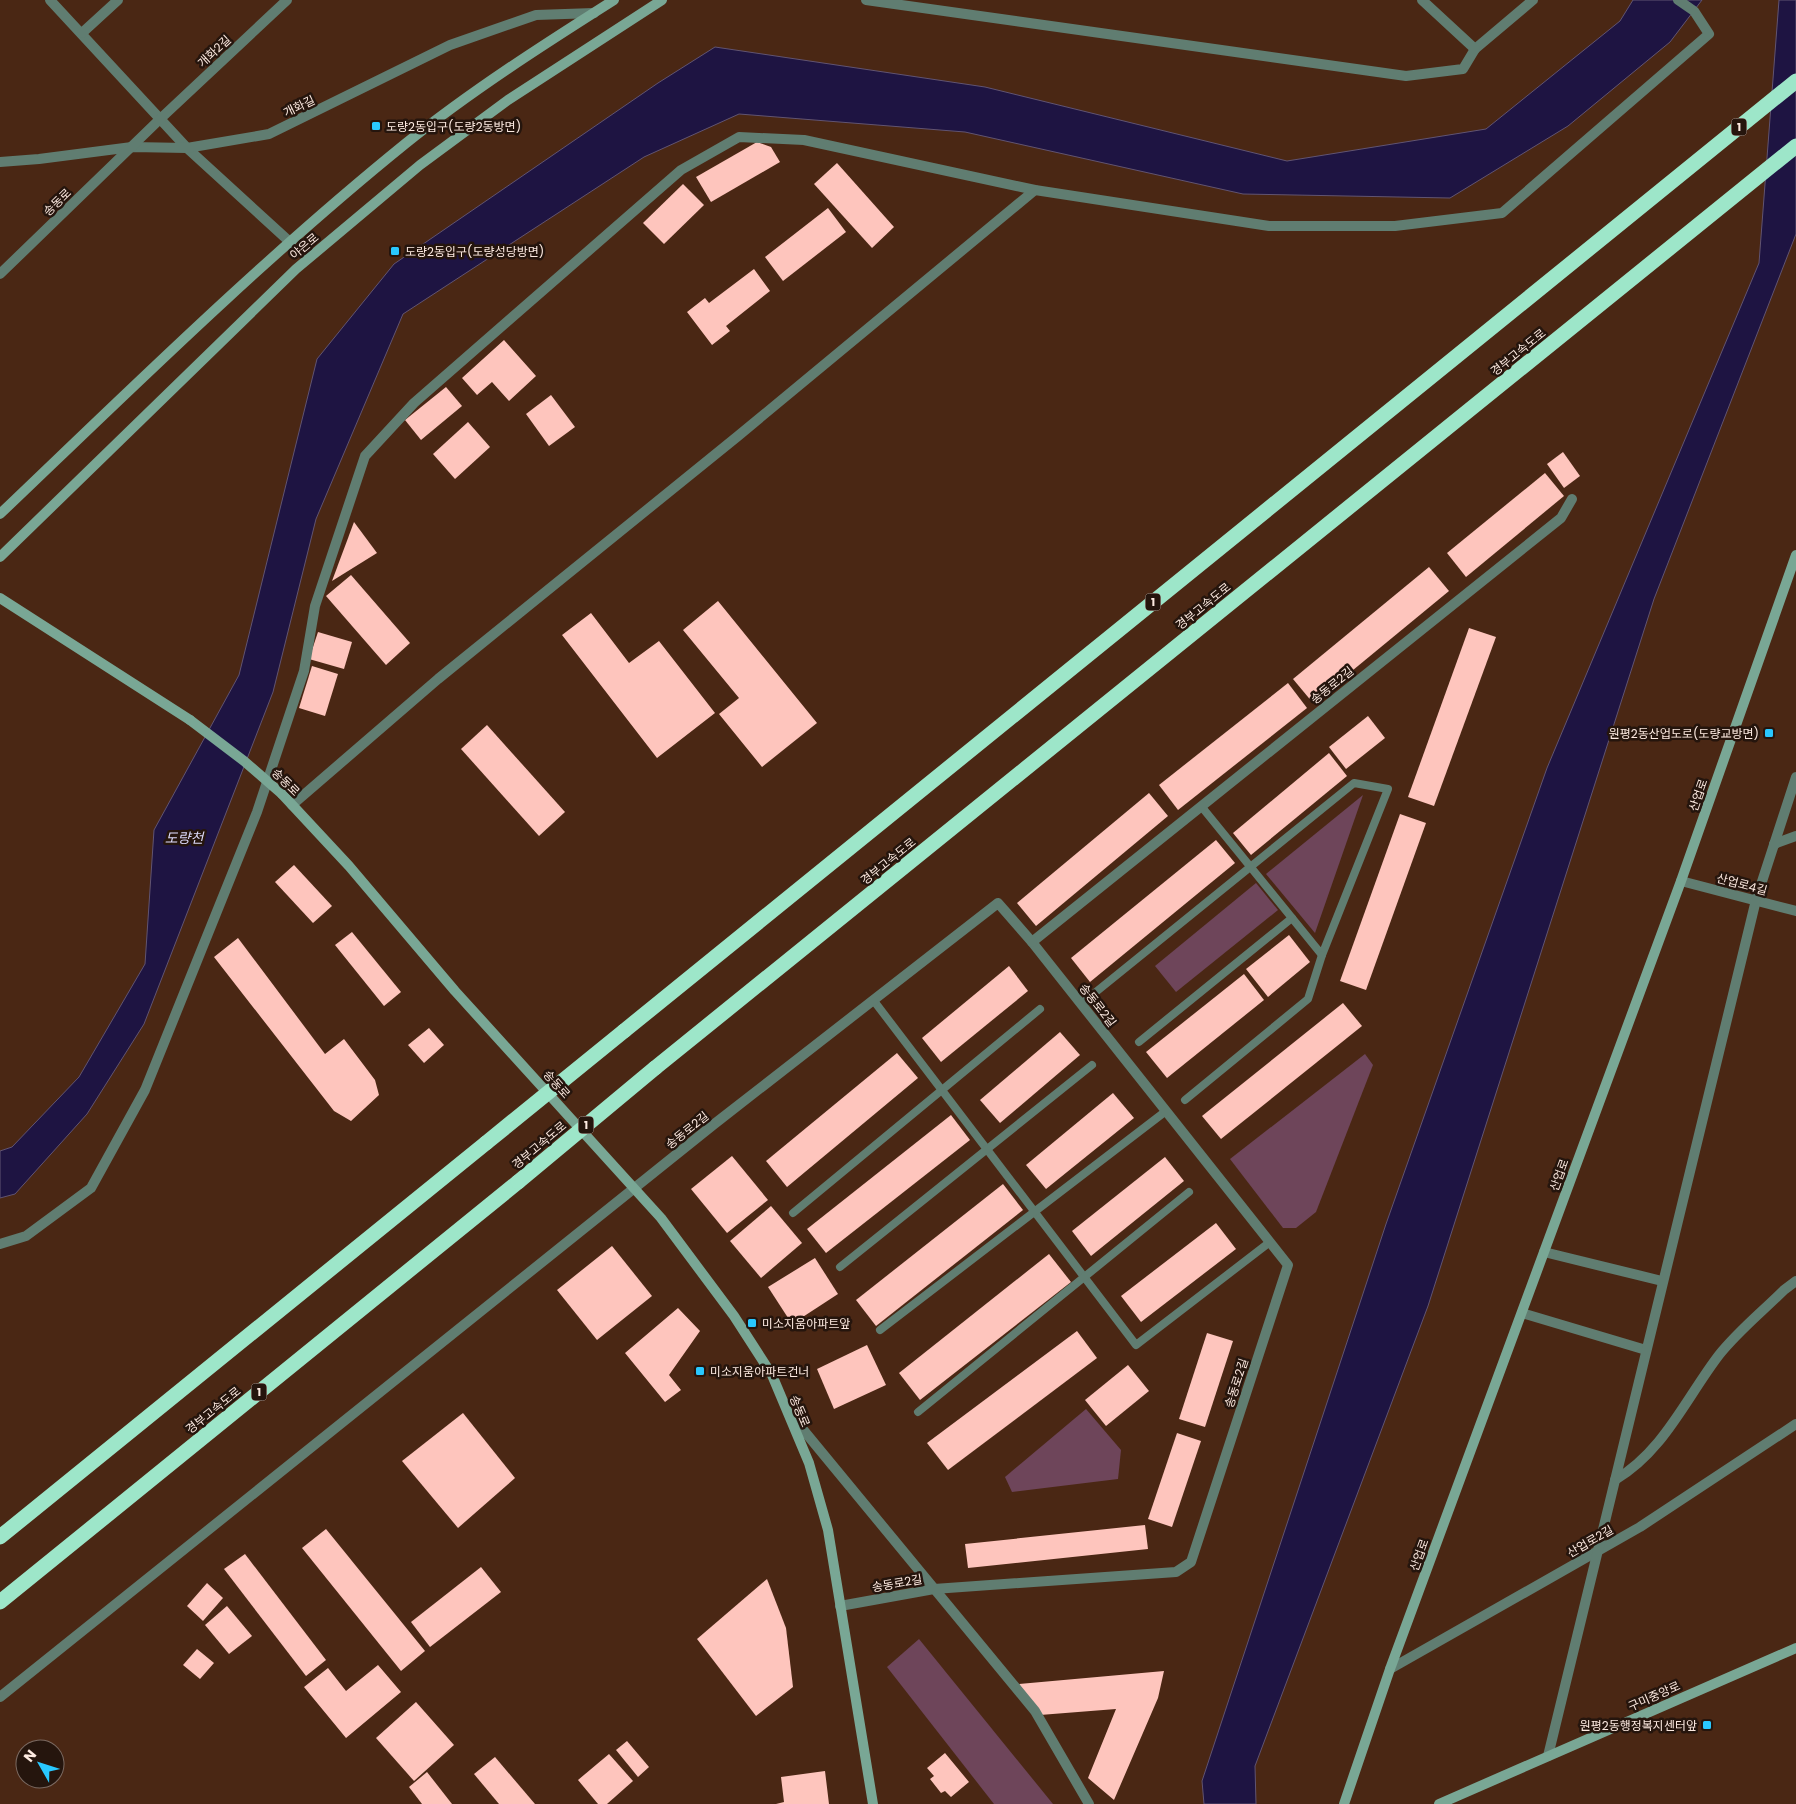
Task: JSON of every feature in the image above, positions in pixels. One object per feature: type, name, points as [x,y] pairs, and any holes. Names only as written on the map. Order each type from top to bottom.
[{"type":"highway","name":"1","points":[[0,1536],[1796,81]]},
{"type":"highway","name":"경부고속도로","points":[[0,1602],[518,1182],[655,1068],[1796,146]]},
{"type":"street","points":[[50,0],[159,120],[187,148]]},
{"type":"street","points":[[82,33],[118,0]]},
{"type":"street","name":"개화2길","points":[[132,147],[287,0]]},
{"type":"street","name":"야은로","points":[[0,514],[223,302],[406,144],[486,85],[614,0]]},
{"type":"street","name":"야은로","points":[[0,557],[296,269],[420,165],[508,100],[662,0]]},
{"type":"street","points":[[866,0],[1406,76],[1463,69],[1475,49],[1533,0]]},
{"type":"street","points":[[1422,0],[1475,49]]},
{"type":"street","points":[[0,1244],[26,1236],[91,1188],[145,1090],[256,812],[304,671],[315,606],[365,456],[414,403],[681,170],[739,138],[804,140],[1034,190],[1269,226],[1395,226],[1502,213],[1709,34],[1694,11],[1678,0]]},
{"type":"street","name":"개화길","points":[[0,162],[132,147],[187,148],[269,134],[450,45],[536,16],[594,13]]},
{"type":"street","name":"송동로","points":[[0,274],[132,147]]},
{"type":"street","name":"야은로","points":[[187,148],[291,243]]},
{"type":"street","points":[[292,805],[438,679],[746,429],[1034,190]]},
{"type":"street","name":"송동로2길","points":[[1032,942],[1561,518],[1572,499]]},
{"type":"street","name":"산업로","points":[[1344,1804],[1390,1669],[1681,881],[1796,555]]},
{"type":"street","name":"송동로","points":[[0,598],[190,720],[244,760],[282,794],[349,866],[454,991],[635,1188],[694,1261],[734,1316],[772,1376],[809,1463],[828,1530],[872,1804]]},
{"type":"street","points":[[1548,1756],[1756,900],[1796,777]]},
{"type":"street","points":[[1774,844],[1796,836]]},
{"type":"street","name":"산업로4길","points":[[1681,881],[1796,911]]},
{"type":"street","name":"송동로2길","points":[[0,1697],[635,1188],[998,903],[1032,942],[1288,1265],[1191,1562],[1176,1572],[934,1589],[840,1606]]},
{"type":"street","points":[[1544,1252],[1662,1281]]},
{"type":"street","points":[[1615,1480],[1635,1468],[1677,1419],[1720,1354],[1784,1290],[1796,1281]]},
{"type":"street","points":[[1522,1313],[1646,1350]]},
{"type":"street","points":[[786,1410],[1035,1712],[1090,1804]]},
{"type":"street","name":"산업로2길","points":[[1390,1669],[1640,1527],[1796,1424]]},
{"type":"street","name":"구미중앙로","points":[[1439,1804],[1796,1648]]},
{"type":"lane","points":[[1081,1004],[1354,783],[1388,789],[1322,955],[1308,999],[1185,1100]]},
{"type":"lane","points":[[1201,806],[1322,955]]},
{"type":"lane","points":[[1139,1042],[1292,918]]},
{"type":"lane","points":[[874,1000],[1136,1345],[1270,1242]]},
{"type":"lane","points":[[793,1213],[1040,1009]]},
{"type":"lane","points":[[840,1267],[986,1148],[1092,1065]]},
{"type":"lane","points":[[880,1330],[1166,1111]]},
{"type":"lane","points":[[918,1412],[1189,1192]]},
{"type":"shaded area","points":[[1363,795],[1315,933],[1266,874]]},
{"type":"shaded area","points":[[1256,883],[1278,910],[1176,992],[1155,966]]},
{"type":"shaded area","points":[[1365,1054],[1373,1065],[1316,1212],[1296,1228],[1283,1228],[1230,1159]]},
{"type":"shaded area","points":[[1086,1409],[1121,1450],[1118,1479],[1012,1492],[1005,1477]]},
{"type":"shaded area","points":[[919,1639],[1053,1804],[994,1804],[887,1667]]},
{"type":"water","name":"도량천","points":[[1633,0],[1702,0],[1670,42],[1568,126],[1450,198],[1243,194],[965,132],[739,114],[644,157],[403,314],[316,519],[273,692],[144,1024],[87,1114],[15,1194],[0,1198],[0,1151],[12,1147],[79,1077],[145,964],[154,830],[239,675],[317,359],[394,264],[658,83],[715,47],[985,87],[1287,161],[1486,129],[1620,21]]},
{"type":"water","points":[[1779,0],[1796,0],[1796,234],[1654,599],[1428,1306],[1255,1766],[1256,1804],[1204,1804],[1202,1781],[1386,1224],[1547,768],[1759,263]]},
{"type":"building","points":[[757,142],[771,147],[780,162],[711,202],[696,177]]},
{"type":"building","points":[[837,163],[894,227],[872,248],[814,184]]},
{"type":"building","points":[[683,184],[704,205],[664,244],[643,223]]},
{"type":"building","points":[[828,208],[846,232],[783,281],[765,257]]},
{"type":"building","points":[[754,269],[770,291],[726,326],[730,331],[712,345],[687,312],[705,298],[709,303]]},
{"type":"building","points":[[504,340],[536,376],[509,401],[492,382],[477,395],[462,378]]},
{"type":"building","points":[[446,387],[462,406],[421,440],[405,420]]},
{"type":"building","points":[[551,395],[575,427],[549,446],[526,414]]},
{"type":"building","points":[[468,422],[490,447],[455,479],[433,454]]},
{"type":"building","points":[[1563,452],[1580,476],[1564,488],[1547,464]]},
{"type":"building","points":[[1545,473],[1564,496],[1466,577],[1447,553]]},
{"type":"building","points":[[354,522],[377,553],[332,581]]},
{"type":"building","points":[[1429,567],[1449,591],[1313,703],[1293,679]]},
{"type":"building","points":[[351,575],[410,643],[386,665],[326,596]]},
{"type":"building","points":[[718,601],[817,723],[762,767],[719,714],[739,698],[683,630]]},
{"type":"building","points":[[591,613],[629,663],[659,641],[715,713],[657,758],[562,635]]},
{"type":"building","points":[[1469,628],[1496,637],[1434,806],[1408,797]]},
{"type":"building","points":[[318,632],[352,642],[344,669],[309,659]]},
{"type":"building","points":[[312,666],[338,674],[325,716],[299,708]]},
{"type":"building","points":[[1288,683],[1307,708],[1178,810],[1159,785]]},
{"type":"building","points":[[1368,716],[1385,738],[1346,769],[1329,747]]},
{"type":"building","points":[[487,725],[565,812],[539,836],[461,749]]},
{"type":"building","points":[[1329,753],[1347,776],[1251,855],[1233,833]]},
{"type":"building","points":[[1149,793],[1168,816],[1036,926],[1017,903]]},
{"type":"building","points":[[1400,814],[1426,823],[1366,990],[1340,981]]},
{"type":"building","points":[[1216,840],[1235,863],[1090,982],[1071,958]]},
{"type":"building","points":[[294,865],[332,906],[313,923],[275,882]]},
{"type":"building","points":[[352,932],[401,992],[384,1006],[335,945]]},
{"type":"building","points":[[1289,935],[1310,962],[1268,997],[1246,969]]},
{"type":"building","points":[[238,938],[325,1054],[344,1039],[375,1080],[379,1095],[351,1121],[334,1111],[214,957]]},
{"type":"building","points":[[1009,966],[1028,991],[941,1062],[922,1038]]},
{"type":"building","points":[[1244,974],[1264,1000],[1167,1078],[1146,1052]]},
{"type":"building","points":[[1343,1003],[1362,1026],[1221,1139],[1202,1116]]},
{"type":"building","points":[[429,1028],[444,1045],[424,1063],[408,1045]]},
{"type":"building","points":[[1060,1032],[1080,1055],[1000,1123],[980,1100]]},
{"type":"building","points":[[897,1053],[918,1078],[787,1187],[766,1161]]},
{"type":"building","points":[[1113,1093],[1134,1118],[1046,1189],[1026,1165]]},
{"type":"building","points":[[951,1115],[970,1140],[826,1253],[807,1229]]},
{"type":"building","points":[[732,1156],[768,1200],[727,1233],[691,1189]]},
{"type":"building","points":[[1165,1157],[1184,1181],[1091,1256],[1072,1231]]},
{"type":"building","points":[[1003,1184],[1023,1210],[876,1326],[856,1300]]},
{"type":"building","points":[[771,1206],[802,1243],[761,1278],[730,1241]]},
{"type":"building","points":[[1216,1223],[1236,1249],[1141,1322],[1121,1296]]},
{"type":"building","points":[[612,1246],[652,1296],[597,1340],[557,1290]]},
{"type":"building","points":[[1049,1254],[1071,1282],[920,1400],[899,1373]]},
{"type":"building","points":[[815,1258],[838,1294],[792,1324],[768,1287]]},
{"type":"building","points":[[678,1308],[700,1331],[669,1375],[681,1390],[665,1402],[625,1353]]},
{"type":"building","points":[[1077,1331],[1097,1358],[948,1470],[927,1443]]},
{"type":"building","points":[[1207,1333],[1233,1341],[1205,1427],[1179,1419]]},
{"type":"building","points":[[867,1345],[886,1385],[834,1409],[817,1369]]},
{"type":"building","points":[[1128,1365],[1149,1391],[1106,1426],[1085,1400]]},
{"type":"building","points":[[463,1413],[515,1478],[458,1528],[402,1461]]},
{"type":"building","points":[[1177,1433],[1201,1441],[1172,1527],[1148,1519]]},
{"type":"building","points":[[1145,1525],[1148,1549],[968,1568],[965,1544]]},
{"type":"building","points":[[326,1529],[425,1651],[401,1671],[302,1548]]},
{"type":"building","points":[[245,1554],[326,1660],[306,1676],[224,1569]]},
{"type":"building","points":[[481,1567],[501,1592],[430,1647],[411,1622]]},
{"type":"building","points":[[767,1579],[786,1628],[793,1687],[756,1716],[697,1639]]},
{"type":"building","points":[[207,1583],[223,1598],[203,1621],[187,1606]]},
{"type":"building","points":[[227,1606],[252,1636],[229,1654],[205,1625]]},
{"type":"building","points":[[197,1649],[214,1663],[200,1679],[183,1665]]},
{"type":"building","points":[[378,1665],[401,1692],[346,1738],[304,1687],[328,1668],[346,1691]]},
{"type":"building","points":[[1164,1671],[1158,1698],[1114,1800],[1088,1778],[1116,1709],[1040,1715],[1019,1684]]},
{"type":"building","points":[[416,1702],[454,1745],[414,1781],[376,1738]]},
{"type":"building","points":[[627,1741],[649,1767],[638,1777],[616,1750]]},
{"type":"building","points":[[945,1753],[969,1782],[951,1797],[945,1791],[941,1793],[930,1779],[934,1776],[927,1768]]},
{"type":"building","points":[[609,1754],[633,1781],[607,1804],[598,1804],[578,1780]]},
{"type":"building","points":[[495,1757],[535,1804],[499,1804],[474,1774]]},
{"type":"building","points":[[825,1771],[829,1804],[776,1804],[784,1802],[781,1777]]},
{"type":"building","points":[[427,1772],[452,1804],[422,1804],[409,1787]]},
{"type":"place","name":"도량2동입구(도량2동방면)","points":[[376,126]]},
{"type":"place","name":"도량2동입구(도량성당방면)","points":[[395,251]]},
{"type":"place","name":"원평2동산업도로(도량교방면)","points":[[1769,733]]},
{"type":"place","name":"미소지움아파트앞","points":[[752,1323]]},
{"type":"place","name":"미소지움아파트건너","points":[[700,1371]]},
{"type":"place","name":"원평2동행정복지센터앞","points":[[1707,1725]]}]
